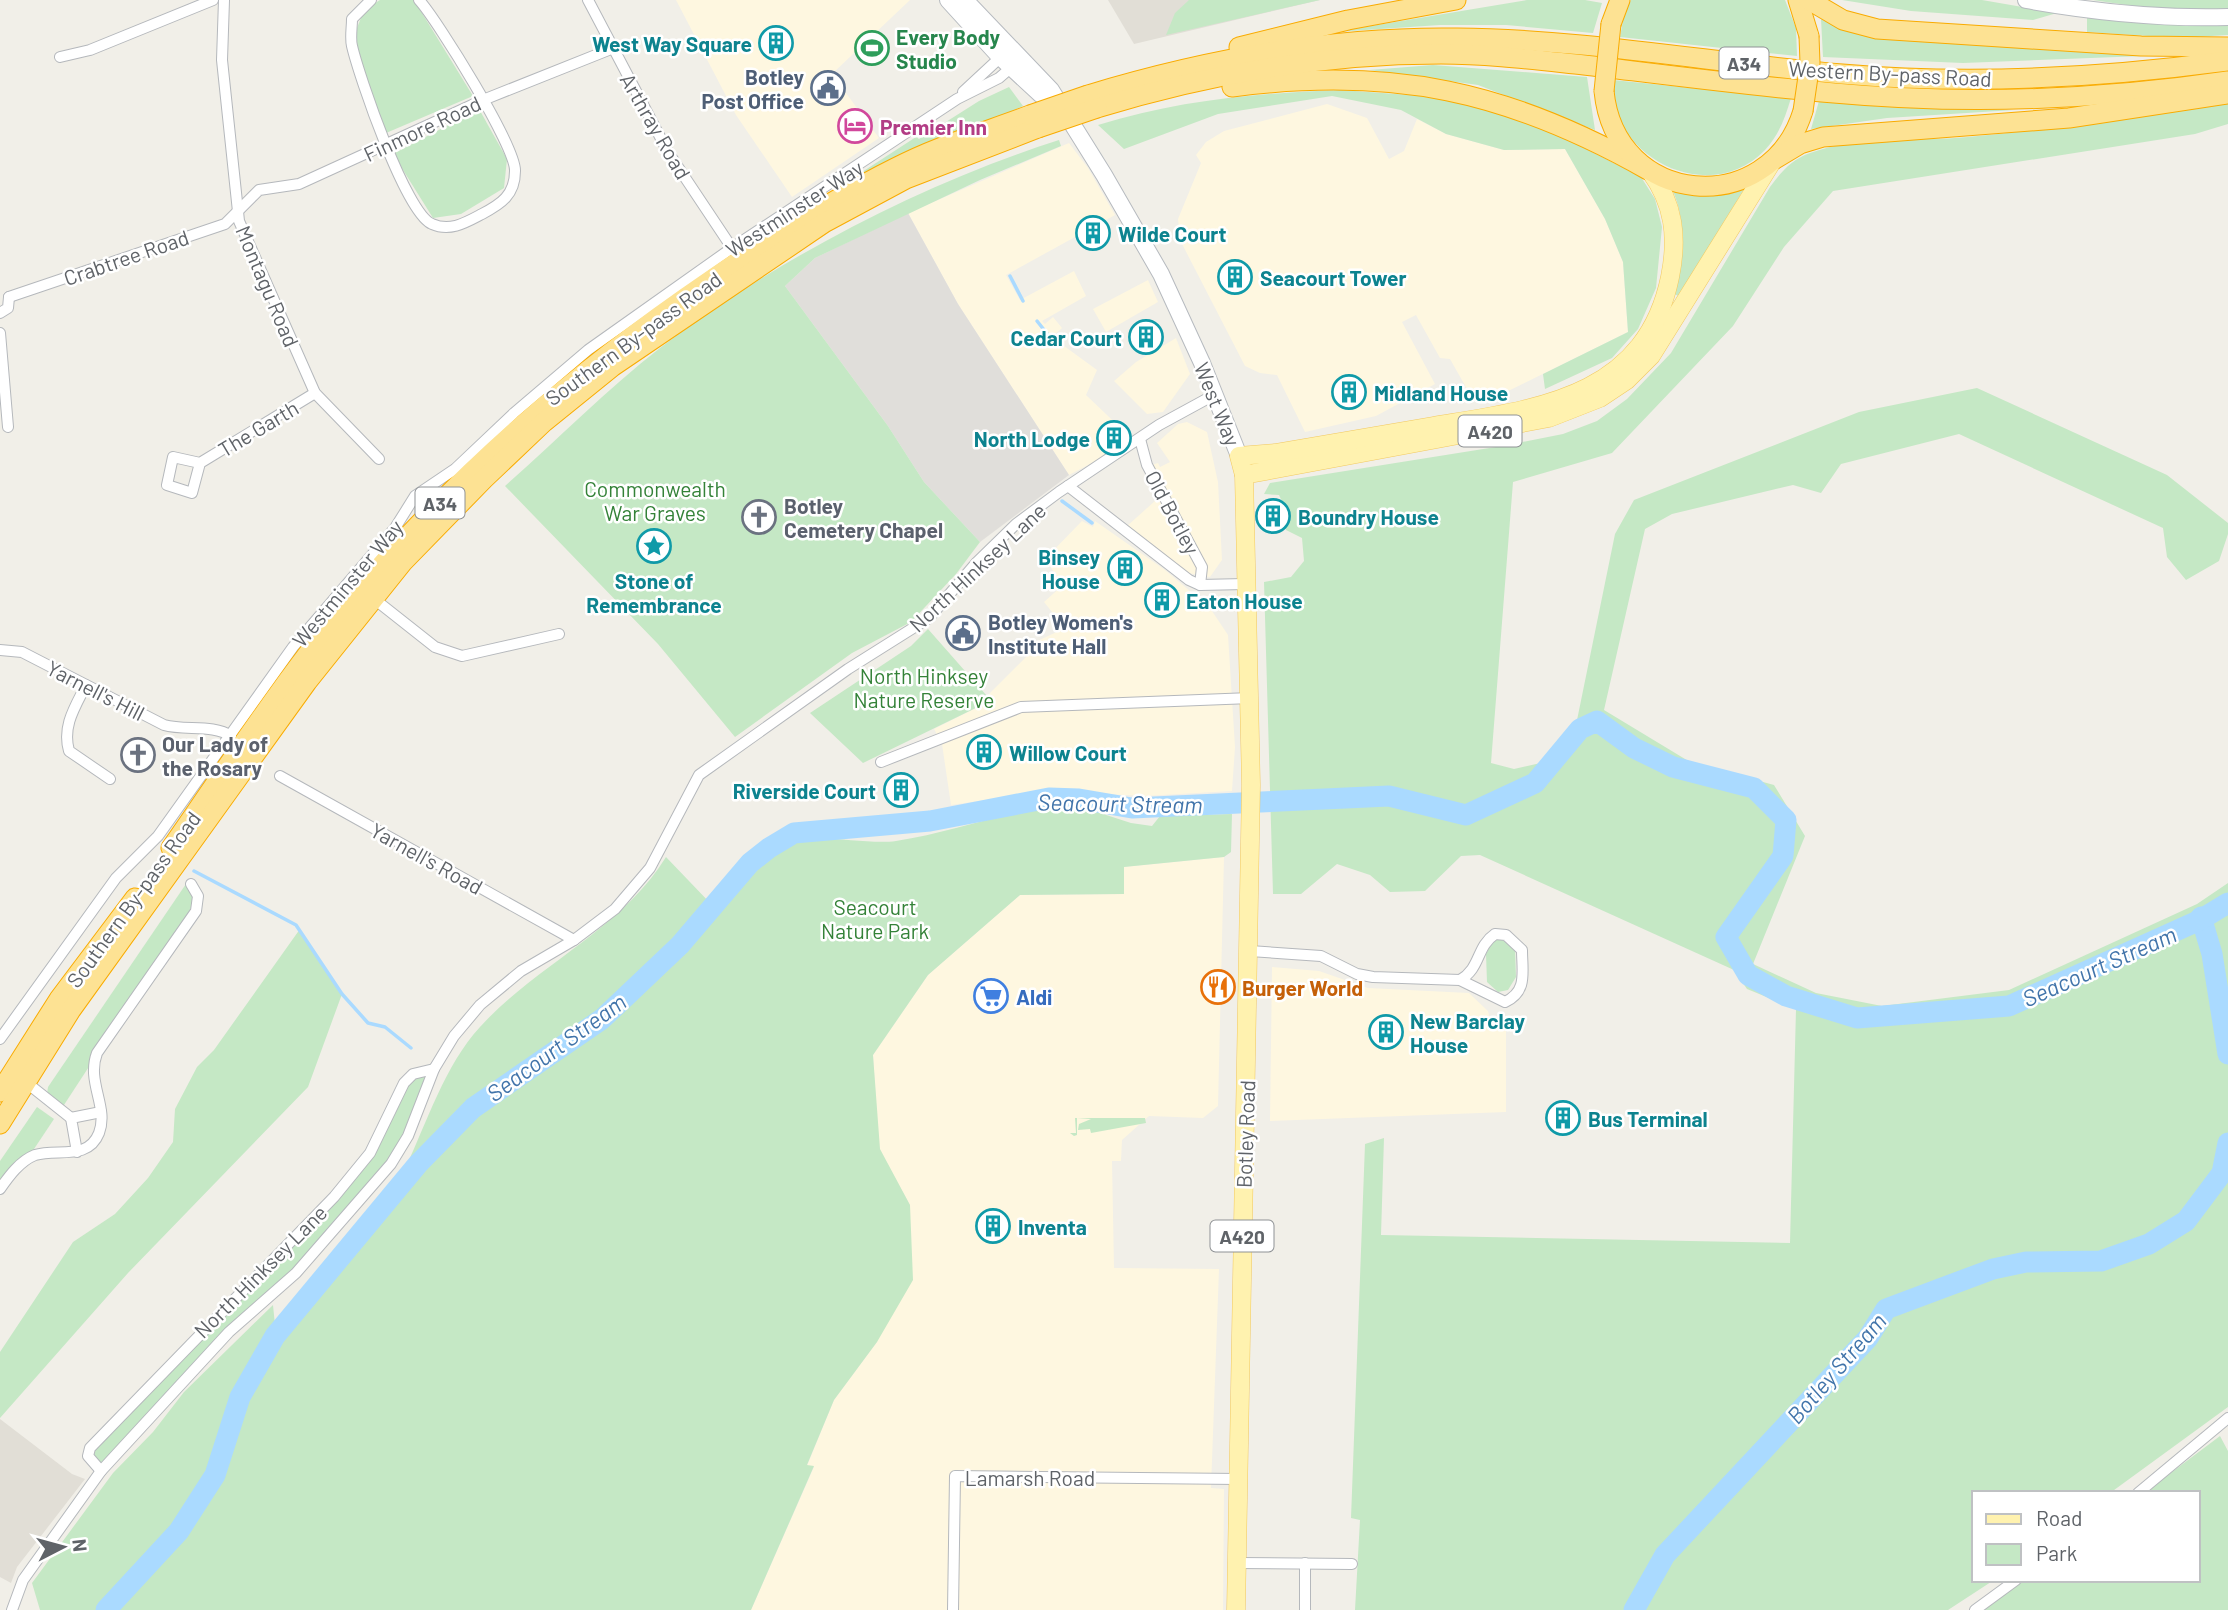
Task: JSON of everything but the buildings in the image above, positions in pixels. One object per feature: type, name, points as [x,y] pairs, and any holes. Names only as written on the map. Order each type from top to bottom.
[{"type":"highway","points":[[1156,76],[1272,38],[1456,0]]},
{"type":"highway","points":[[1620,0],[1611,24],[1604,91],[1607,111],[1618,138],[1630,155],[1649,170]]},
{"type":"highway","points":[[1774,160],[1791,139],[1803,111],[1810,63],[1809,36],[1798,0]]},
{"type":"highway","points":[[1810,0],[1843,20],[1877,29],[2140,46],[2228,47]]},
{"type":"highway","name":"Southern By-pass Road","points":[[1099,102],[1156,76],[1256,55],[1343,43],[1415,38],[1513,49]]},
{"type":"highway","name":"Southern By-pass Road","points":[[0,1092],[60,999],[153,874],[308,654],[394,552],[535,410],[603,355],[788,227],[898,166],[1099,102],[1215,78],[1343,58],[1513,49]]},
{"type":"highway","name":"Western By-pass Road","points":[[1513,49],[1845,74],[1934,78],[2056,76],[2228,61]]},
{"type":"highway","name":"Western By-pass Road","points":[[1513,49],[1888,97],[2049,98],[2228,82]]},
{"type":"highway","points":[[1099,102],[1285,82],[1349,79],[1402,82],[1452,90],[1530,112],[1681,184],[1709,187],[1740,180],[1800,144],[1824,137],[2068,118],[2228,94]]},
{"type":"highway","name":"Southern By-pass Road","points":[[0,1124],[71,1010],[307,682],[403,562],[544,422],[664,331],[836,216],[906,179],[1034,122]]},
{"type":"main road","points":[[2026,0],[2085,10],[2175,18],[2228,17]]},
{"type":"main road","name":"West Way","points":[[954,1],[1011,58],[1080,139],[1161,274],[1239,456],[1244,475],[1251,785]]},
{"type":"main road","name":"A420","points":[[1244,475],[1519,425],[1600,398],[1627,380],[1651,356],[1774,160]]},
{"type":"main road","name":"A420","points":[[1239,456],[1275,453],[1530,409],[1576,394],[1608,376],[1636,350],[1651,329],[1661,308],[1671,272],[1675,236],[1672,214],[1649,170]]},
{"type":"main road","name":"Botley Road","points":[[1237,1610],[1251,785]]},
{"type":"street","points":[[60,57],[90,50],[213,0]]},
{"type":"street","name":"Montagu Road","points":[[224,0],[222,60],[237,210],[315,393],[379,459]]},
{"type":"street","points":[[371,0],[352,19],[351,44],[385,146],[417,210],[429,224],[446,228],[462,225],[498,206],[508,197],[514,186],[516,168],[483,100],[432,15],[419,0]]},
{"type":"street","name":"Arthray Road","points":[[588,0],[611,49],[668,152],[732,248]]},
{"type":"street","name":"Finmore Road","points":[[237,210],[260,190],[299,184],[483,100],[611,49]]},
{"type":"street","name":"Westminster Way","points":[[0,1039],[116,878],[147,850],[293,647],[395,528],[415,496],[455,469],[587,350],[732,248],[957,99],[999,78],[1011,58]]},
{"type":"street","name":"Crabtree Road","points":[[5,293],[216,227],[225,223],[237,210]]},
{"type":"street","points":[[0,313],[8,308],[5,293]]},
{"type":"street","points":[[0,333],[8,427]]},
{"type":"street","name":"The Garth","points":[[200,463],[315,393]]},
{"type":"street","name":"North Hinksey Lane","points":[[12,1610],[23,1580],[101,1472],[229,1332],[296,1273],[391,1164],[408,1136],[434,1069],[454,1036],[480,1005],[521,971],[574,940],[615,909],[650,867],[699,775],[848,669],[923,623],[951,595],[977,562],[1016,524],[1159,425],[1214,395]]},
{"type":"street","name":"Old Botley","points":[[1140,439],[1147,465],[1202,567],[1200,585]]},
{"type":"street","points":[[1068,486],[1189,580],[1200,585],[1245,584]]},
{"type":"street","points":[[373,598],[435,647],[462,656],[559,634]]},
{"type":"street","name":"Yarnell's Hill","points":[[0,650],[22,652],[164,725],[182,730],[215,730],[231,736]]},
{"type":"street","points":[[86,685],[69,719],[66,738],[69,751],[110,779]]},
{"type":"street","points":[[880,762],[1021,707],[1251,698]]},
{"type":"street","name":"Yarnell's Road","points":[[280,776],[574,940]]},
{"type":"street","name":"Southern By-pass Road","points":[[77,1152],[86,1149],[96,1140],[100,1131],[101,1112],[92,1068],[97,1053],[196,911],[198,896],[191,884]]},
{"type":"street","points":[[1250,951],[1321,956],[1357,974],[1373,977],[1460,980],[1505,1002],[1512,999],[1522,986],[1522,950],[1506,935],[1496,934],[1481,947],[1474,971],[1460,980]]},
{"type":"street","name":"North Hinksey Lane","points":[[101,1472],[88,1456],[90,1448],[334,1197],[370,1153],[404,1083],[413,1074],[434,1069]]},
{"type":"street","points":[[0,1189],[11,1172],[35,1155],[77,1152],[71,1118],[27,1083]]},
{"type":"street","points":[[71,1118],[101,1112]]},
{"type":"street","points":[[2140,1491],[2228,1418]]},
{"type":"street","name":"Lamarsh Road","points":[[953,1610],[955,1476],[1239,1479]]},
{"type":"street","points":[[1238,1563],[1352,1564]]},
{"type":"street","points":[[1305,1563],[1305,1610]]},
{"type":"street","points":[[1975,1610],[2013,1582]]},
{"type":"shaded area","points":[[676,0],[910,0],[832,74],[879,138],[792,197],[736,115]]},
{"type":"shaded area","points":[[1108,0],[1320,0],[1134,44]]},
{"type":"shaded area","points":[[1327,104],[1367,118],[1389,159],[1404,151],[1417,119],[1446,134],[1504,150],[1565,149],[1605,219],[1623,262],[1628,332],[1502,394],[1482,400],[1471,396],[1450,359],[1440,358],[1416,315],[1402,322],[1435,384],[1376,416],[1305,432],[1277,375],[1260,373],[1245,366],[1180,240],[1178,219],[1201,163],[1196,155],[1206,142],[1224,131]]},
{"type":"shaded area","points":[[1069,143],[1088,168],[1115,215],[1006,275],[1020,300],[1074,271],[1086,296],[1042,321],[1045,324],[1053,317],[1062,328],[1054,335],[1060,343],[1097,370],[1086,395],[1129,436],[1115,451],[1069,475],[958,304],[908,213]]},
{"type":"shaded area","points":[[908,213],[958,304],[1069,475],[980,542],[924,482],[888,426],[785,286],[815,258]]},
{"type":"shaded area","points":[[1148,280],[1158,302],[1106,332],[1093,309]]},
{"type":"shaded area","points":[[1176,338],[1190,374],[1163,412],[1147,414],[1114,381],[1136,362]]},
{"type":"shaded area","points":[[1187,422],[1207,432],[1218,482],[1222,560],[1210,577],[1188,573],[1127,526],[1156,500],[1159,485],[1148,466],[1158,463],[1160,467],[1170,462],[1157,443],[1178,424]]},
{"type":"shaded area","points":[[1082,521],[1093,527],[1095,521],[1165,570],[1210,608],[1228,635],[1235,747],[1232,791],[1145,796],[1046,791],[951,805],[942,744],[934,729],[986,703],[987,696],[1031,652],[1029,645],[1065,628],[1044,602],[1063,585],[1045,559]]},
{"type":"shaded area","points":[[1224,857],[1218,1106],[1203,1118],[1149,1116],[1122,1140],[1121,1161],[1112,1161],[1114,1268],[1219,1269],[1211,1488],[1224,1489],[1223,1610],[751,1610],[814,1467],[807,1466],[834,1400],[877,1342],[910,1205],[879,1149],[873,1055],[928,975],[1020,895],[1123,894],[1123,867]]},
{"type":"shaded area","points":[[1272,967],[1319,971],[1368,988],[1469,993],[1488,1011],[1491,1022],[1506,1023],[1506,1112],[1270,1121]]},
{"type":"shaded area","points":[[0,1419],[72,1474],[85,1479],[17,1567],[11,1583],[0,1577]]},
{"type":"green space","points":[[380,0],[414,0],[473,96],[386,133],[352,41],[364,10]]},
{"type":"green space","points":[[1189,0],[1320,0],[1166,35],[1175,13]]},
{"type":"green space","points":[[1527,0],[1585,0],[1602,3],[1593,33],[1506,25],[1440,25],[1335,32]]},
{"type":"green space","points":[[1631,0],[1785,0],[1796,28],[1797,56],[1620,37],[1625,9]]},
{"type":"green space","points":[[1842,0],[1982,0],[2057,13],[2033,20],[1911,11]]},
{"type":"green space","points":[[2093,0],[2228,0],[2228,10],[2173,12]]},
{"type":"green space","points":[[2087,17],[2228,20],[2228,35],[2179,38],[2087,32]]},
{"type":"green space","points":[[1821,19],[1852,31],[1885,36],[2048,46],[2143,56],[1963,63],[1823,57]]},
{"type":"green space","points":[[1433,65],[1587,77],[1595,130],[1478,85],[1369,70]]},
{"type":"green space","points":[[1613,80],[1791,98],[1781,126],[1765,150],[1746,165],[1725,173],[1703,175],[1681,172],[1660,163],[1642,150],[1627,133],[1617,112]]},
{"type":"green space","points":[[1009,87],[1023,106],[822,198],[916,137],[919,139],[979,101]]},
{"type":"green space","points":[[1341,90],[1437,97],[1474,106],[1557,134],[1641,177],[1655,199],[1662,227],[1656,288],[1638,329],[1612,358],[1545,389],[1543,374],[1628,332],[1623,262],[1605,219],[1565,149],[1504,150],[1446,134],[1401,110],[1332,96],[1218,114],[1124,149],[1098,125],[1158,109],[1218,99]]},
{"type":"green space","points":[[1819,101],[1885,107],[2014,110],[1887,118],[1811,129]]},
{"type":"green space","points":[[2228,103],[2228,124],[2195,134],[1833,191],[1784,247],[1733,326],[1612,453],[1513,482],[1491,763],[1514,769],[1545,762],[1576,725],[1615,534],[1634,500],[1859,412],[1977,388],[2167,475],[2228,523],[2228,534],[2219,561],[2186,580],[2167,557],[2163,528],[1959,434],[1841,464],[1821,493],[1793,485],[1672,514],[1645,529],[1604,710],[1690,762],[1774,785],[1805,836],[1753,964],[1816,993],[1882,1006],[2009,990],[2197,904],[2228,883],[2228,1407],[2113,1491],[1972,1491],[1972,1582],[1991,1582],[1948,1610],[1355,1610],[1360,1520],[1351,1518],[1365,1144],[1384,1138],[1381,1235],[1790,1243],[1796,1009],[1747,989],[1734,970],[1480,855],[1461,856],[1425,891],[1390,892],[1370,875],[1337,864],[1301,894],[1273,894],[1264,582],[1291,577],[1304,561],[1302,538],[1286,530],[1286,510],[1279,495],[1264,494],[1270,483],[1502,446],[1563,434],[1597,421],[1627,399],[1671,353],[1770,187],[1787,167],[1810,153],[1868,141],[2001,134]]},
{"type":"green space","points":[[479,109],[507,159],[504,188],[461,214],[433,218],[393,154]]},
{"type":"green space","name":"Commonwealth War Graves","points":[[1059,140],[1061,146],[980,180],[815,258],[785,286],[888,426],[924,482],[980,542],[956,574],[911,622],[852,653],[735,737],[658,644],[505,486],[640,364],[751,285],[800,255],[902,202],[1007,158]]},
{"type":"green space","points":[[1741,186],[1744,189],[1679,296],[1674,294],[1681,254],[1682,228],[1672,189]]},
{"type":"green space","name":"North Hinksey Nature Reserve","points":[[928,629],[987,696],[986,703],[863,763],[810,713],[911,646]]},
{"type":"green space","name":"Seacourt Nature Park","points":[[1069,803],[1131,823],[1152,826],[1160,816],[1232,814],[1231,852],[1224,857],[1124,867],[1124,894],[1020,895],[928,975],[873,1055],[880,1149],[910,1205],[913,1280],[877,1342],[834,1400],[807,1465],[814,1466],[751,1610],[40,1610],[32,1583],[113,1473],[153,1432],[184,1392],[273,1305],[276,1335],[418,1164],[473,1108],[602,1019],[680,945],[737,881],[741,886],[763,860],[785,846],[804,840],[896,841]]},
{"type":"green space","points":[[666,857],[712,905],[673,945],[579,1030],[463,1106],[452,1123],[405,1169],[447,1076],[480,1027],[526,985],[626,906]]},
{"type":"green space","points":[[188,881],[195,897],[188,915],[62,1108],[47,1094],[48,1087]]},
{"type":"green space","points":[[300,929],[342,994],[308,1087],[128,1273],[0,1418],[0,1352],[73,1242],[115,1214],[148,1178],[173,1142],[175,1109],[197,1067],[214,1050]]},
{"type":"green space","points":[[1501,939],[1515,949],[1516,977],[1508,990],[1498,992],[1487,982],[1486,954],[1493,941]]},
{"type":"green space","points":[[434,1069],[408,1136],[296,1273],[229,1332],[101,1471],[90,1448],[370,1153],[404,1083]]},
{"type":"green space","points":[[37,1107],[54,1119],[32,1152],[0,1186],[0,1161]]},
{"type":"green space","points":[[1075,1118],[1077,1135],[1074,1136],[1070,1133],[1076,1133]]},
{"type":"green space","points":[[1077,1118],[1145,1118],[1146,1123],[1091,1133],[1090,1129],[1078,1130],[1079,1124],[1091,1119]]},
{"type":"green space","points":[[2220,1436],[2228,1451],[2228,1610],[1983,1610],[2022,1582],[2200,1582],[2200,1491],[2147,1491]]},
{"type":"waterway","points":[[1010,276],[1023,301]]},
{"type":"waterway","points":[[1037,321],[1049,336]]},
{"type":"waterway","points":[[1062,501],[1092,523]]},
{"type":"waterway","name":"Seacourt Stream","points":[[106,1610],[179,1531],[215,1475],[240,1397],[275,1336],[418,1164],[473,1108],[602,1019],[680,945],[750,863],[794,833],[930,821],[1049,798],[1079,799],[1132,808],[1389,796],[1466,815],[1535,783],[1580,729],[1597,721],[1634,748],[1673,767],[1754,788],[1786,820],[1783,856],[1726,937],[1748,975],[1786,996],[1857,1018],[2009,1006],[2200,920],[2228,903]]},
{"type":"waterway","points":[[194,871],[296,925],[342,994],[368,1023],[385,1027],[411,1048]]},
{"type":"waterway","name":"Botley Stream","points":[[2201,917],[2212,954],[2228,1054]]},
{"type":"waterway","name":"Botley Stream","points":[[1634,1610],[1665,1555],[1868,1338],[1886,1309],[1993,1269],[2026,1262],[2101,1261],[2149,1244],[2186,1221],[2222,1173],[2228,1143]]},
{"type":"place","name":"West Way Square","points":[[776,43]]},
{"type":"place","name":"Every Body Studio","points":[[872,48]]},
{"type":"place","name":"Botley Post Office","points":[[828,88]]},
{"type":"place","name":"Premier Inn","points":[[855,126]]},
{"type":"place","name":"Wilde Court","points":[[1093,233]]},
{"type":"place","name":"Seacourt Tower","points":[[1235,277]]},
{"type":"place","name":"Cedar Court","points":[[1146,337]]},
{"type":"place","name":"Midland House","points":[[1349,392]]},
{"type":"place","name":"North Lodge","points":[[1114,438]]},
{"type":"place","name":"Boundry House","points":[[1273,516]]},
{"type":"place","name":"Botley Cemetery Chapel","points":[[759,517]]},
{"type":"place","name":"Stone of Remembrance","points":[[654,546]]},
{"type":"place","name":"Binsey House","points":[[1125,568]]},
{"type":"place","name":"Eaton House","points":[[1162,600]]},
{"type":"place","name":"Botley Women's Institute Hall","points":[[963,633]]},
{"type":"place","name":"Willow Court","points":[[984,752]]},
{"type":"place","name":"Our Lady of the Rosary","points":[[138,755]]},
{"type":"place","name":"Riverside Court","points":[[901,790]]},
{"type":"place","name":"Burger World","points":[[1218,987]]},
{"type":"place","name":"Aldi","points":[[991,996]]},
{"type":"place","name":"New Barclay House","points":[[1386,1032]]},
{"type":"place","name":"Bus Terminal","points":[[1563,1118]]},
{"type":"place","name":"Inventa","points":[[993,1226]]}]
